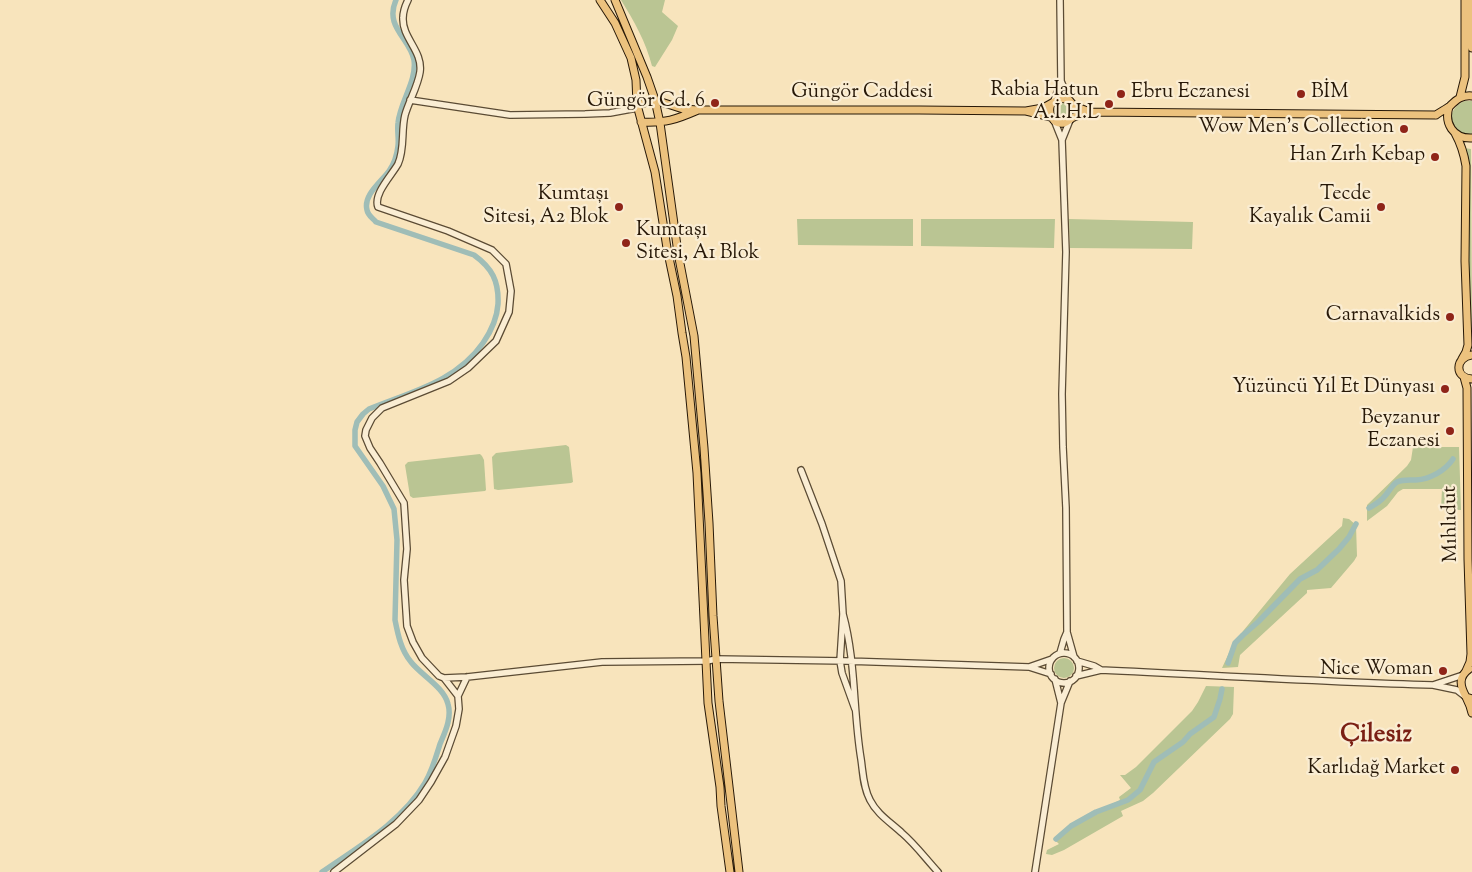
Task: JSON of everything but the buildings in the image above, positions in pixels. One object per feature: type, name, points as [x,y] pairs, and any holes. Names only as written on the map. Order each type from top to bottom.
[{"type":"main road","points":[[600,0],[615,23],[631,58],[636,80],[640,122],[655,172],[667,248],[678,296],[697,473],[708,703],[730,872]]},
{"type":"main road","points":[[615,0],[644,68],[655,100],[660,123],[678,253],[694,336],[706,464],[719,701],[739,872]]},
{"type":"main road","points":[[1460,97],[1464,77],[1465,0]]},
{"type":"main road","points":[[1471,0],[1472,48]]},
{"type":"main road","points":[[1026,111],[1052,118],[1062,123],[1090,112],[1436,115],[1460,97],[1472,96]]},
{"type":"main road","points":[[1026,111],[1043,108],[1061,98],[1090,112]]},
{"type":"main road","points":[[637,106],[655,100],[684,109],[698,110]]},
{"type":"main road","points":[[1052,103],[1050,108],[1052,118]]},
{"type":"main road","points":[[1071,103],[1074,110],[1071,119]]},
{"type":"main road","points":[[1449,106],[1447,114],[1449,126]]},
{"type":"main road","points":[[640,122],[660,123],[698,110]]},
{"type":"main road","name":"Güngör Caddesi","points":[[698,110],[1026,111]]},
{"type":"main road","points":[[1436,115],[1454,133],[1461,145],[1466,166],[1465,252],[1468,345],[1462,359]]},
{"type":"main road","points":[[1454,133],[1464,138],[1472,138]]},
{"type":"main road","points":[[1462,359],[1472,355]]},
{"type":"main road","name":"Mıhlıdut","points":[[1462,359],[1459,371],[1464,377],[1467,388],[1468,559],[1471,654],[1470,662],[1461,685],[1469,698]]},
{"type":"main road","points":[[1464,377],[1472,379]]},
{"type":"main road","points":[[1469,698],[1472,713]]},
{"type":"street","points":[[408,0],[402,18],[404,28],[418,54],[420,71],[405,116],[401,157],[397,166],[385,181],[376,204],[378,207],[448,231],[492,250],[506,264],[510,277],[511,291],[508,312],[496,341],[468,368],[449,381],[382,408],[372,418],[366,430],[365,436],[370,448],[404,503],[407,539],[404,580],[407,626],[422,658],[439,676],[444,678],[467,677],[602,662],[716,659],[1029,667],[1063,682],[1070,681]]},
{"type":"street","points":[[1052,103],[1061,81],[1060,0]]},
{"type":"street","points":[[1061,81],[1071,103]]},
{"type":"street","points":[[410,100],[510,115],[610,113],[637,106]]},
{"type":"street","points":[[1052,118],[1062,140],[1066,252],[1062,394],[1066,508],[1067,632],[1079,668],[1076,676]]},
{"type":"street","points":[[1062,140],[1071,119]]},
{"type":"street","points":[[801,470],[841,581],[840,661],[842,673],[855,709]]},
{"type":"street","points":[[842,614],[848,632],[852,661],[858,743],[865,788],[870,801],[880,815],[902,833],[938,872]]},
{"type":"street","points":[[1060,654],[1067,632]]},
{"type":"street","points":[[1029,667],[1052,659],[1060,654],[1068,653],[1076,659],[1101,670]]},
{"type":"street","points":[[1052,659],[1049,666],[1061,703]]},
{"type":"street","points":[[1036,872],[1061,703],[1070,681],[1076,676],[1101,670],[1204,674],[1336,683],[1433,686],[1457,690],[1469,698]]},
{"type":"street","points":[[1433,686],[1467,671]]},
{"type":"street","points":[[334,872],[396,824],[419,800],[445,757],[456,726],[459,708],[458,696],[467,677]]},
{"type":"street","points":[[444,678],[458,696]]},
{"type":"green space","points":[[621,0],[665,0],[662,12],[678,26],[672,40],[655,67],[652,66],[639,32]]},
{"type":"green space","points":[[1465,101],[1472,101],[1472,134],[1464,134],[1458,131],[1452,122],[1451,116],[1454,110]]},
{"type":"green space","points":[[1062,103],[1070,111],[1062,119],[1054,111]]},
{"type":"green space","points":[[1464,148],[1471,149],[1472,349],[1469,349]]},
{"type":"green space","points":[[797,219],[913,219],[913,246],[798,245]]},
{"type":"green space","points":[[921,219],[1055,219],[1054,248],[921,246]]},
{"type":"green space","points":[[1069,219],[1193,222],[1192,249],[1070,248]]},
{"type":"green space","points":[[566,445],[569,447],[573,482],[494,489],[492,457],[496,453]]},
{"type":"green space","points":[[1413,447],[1459,447],[1461,510],[1441,509],[1442,489],[1403,489],[1398,492],[1387,506],[1367,521],[1367,505],[1407,466],[1411,460]]},
{"type":"green space","points":[[480,454],[484,460],[485,491],[413,498],[410,496],[405,465],[408,462]]},
{"type":"green space","points":[[1343,518],[1349,519],[1356,525],[1357,556],[1354,561],[1331,588],[1307,590],[1307,593],[1240,655],[1238,667],[1222,668],[1234,642],[1290,574],[1342,526]]},
{"type":"green space","points":[[1064,658],[1071,661],[1074,668],[1071,675],[1064,678],[1057,675],[1054,668],[1057,661]]},
{"type":"green space","points":[[1206,686],[1234,687],[1233,714],[1230,719],[1153,793],[1143,801],[1121,811],[1123,816],[1064,850],[1052,855],[1046,854],[1047,850],[1059,844],[1054,839],[1069,826],[1120,800],[1119,797],[1131,788],[1120,775],[1125,775],[1136,767],[1192,711]]},
{"type":"waterway","points":[[322,872],[392,822],[415,797],[432,769],[449,720],[446,698],[415,667],[400,642],[395,620],[397,540],[394,509],[383,486],[355,446],[357,422],[369,409],[416,391],[446,377],[460,367],[483,343],[495,320],[498,304],[496,282],[490,270],[474,255],[376,222],[369,215],[366,204],[370,194],[389,171],[397,153],[399,115],[413,76],[414,60],[412,52],[395,25],[393,18],[396,0]]},
{"type":"waterway","points":[[1369,508],[1381,500],[1397,482],[1432,476],[1446,467],[1453,459]]},
{"type":"waterway","points":[[1228,663],[1235,643],[1300,579],[1317,570],[1339,549],[1349,537],[1356,524]]},
{"type":"waterway","points":[[1056,839],[1071,826],[1096,812],[1128,800],[1140,790],[1154,762],[1214,717],[1222,689]]},
{"type":"place","name":"Ebru Eczanesi","points":[[1121,94]]},
{"type":"place","name":"BİM","points":[[1301,94]]},
{"type":"place","name":"Güngör Cd. 6","points":[[715,103]]},
{"type":"place","name":"Rabia Hatun A.İ.H.L","points":[[1109,104]]},
{"type":"place","name":"Wow Men's Collection","points":[[1404,129]]},
{"type":"place","name":"Han Zırh Kebap","points":[[1435,157]]},
{"type":"place","name":"Kumtaşı Sitesi, A2 Blok","points":[[619,207]]},
{"type":"place","name":"Tecde Kayalık Camii","points":[[1381,207]]},
{"type":"place","name":"Kumtaşı Sitesi, A1 Blok","points":[[626,243]]},
{"type":"place","name":"Carnavalkids","points":[[1450,317]]},
{"type":"place","name":"Yüzüncü Yıl Et Dünyası","points":[[1445,389]]},
{"type":"place","name":"Beyzanur Eczanesi","points":[[1450,431]]},
{"type":"place","name":"Nice Woman","points":[[1443,671]]},
{"type":"place","name":"Karlıdağ Market","points":[[1455,770]]},
{"type":"district","name":"Çilesiz","points":[[1376,737]]}]
